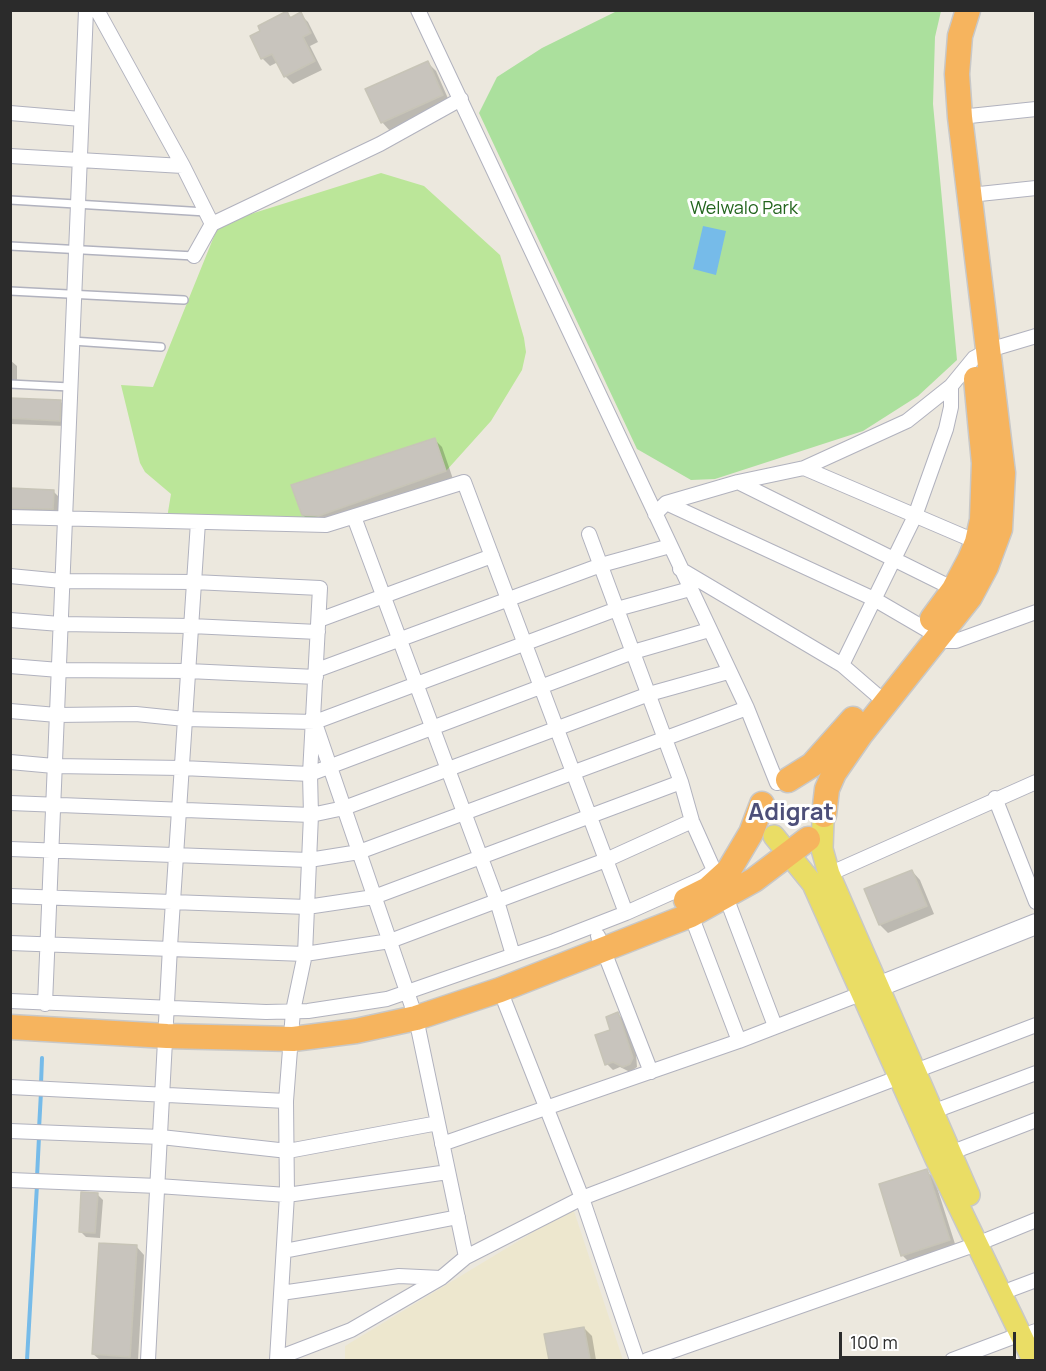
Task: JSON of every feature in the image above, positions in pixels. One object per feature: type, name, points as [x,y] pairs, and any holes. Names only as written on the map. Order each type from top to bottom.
[{"type":"highway","points":[[10,1027],[132,1027],[167,1022],[293,1024],[356,1031],[412,1005],[691,915],[729,870],[746,843],[767,792],[818,760],[880,697],[931,634],[970,597],[986,567],[1000,529],[1004,473],[982,354],[944,75],[944,41],[951,10]]},
{"type":"highway","points":[[931,634],[977,542],[984,493],[982,354],[970,195],[957,74],[960,36],[968,10]]},
{"type":"highway","points":[[412,1005],[500,990],[601,944],[719,883],[781,845],[808,838],[817,831],[823,817],[827,789],[834,773],[880,697]]},
{"type":"highway","points":[[783,782],[804,782],[814,788],[821,798],[823,817]]},
{"type":"highway","points":[[762,804],[763,821],[781,845]]},
{"type":"highway","points":[[10,1013],[132,1027]]},
{"type":"main road","points":[[823,817],[822,849],[869,989]]},
{"type":"main road","points":[[781,845],[813,884],[869,989],[982,1241],[1031,1333]]},
{"type":"main road","points":[[907,1075],[932,1112],[950,1153],[982,1241],[1012,1289],[1031,1333],[1033,1360]]},
{"type":"street","points":[[45,1004],[86,10]]},
{"type":"street","points":[[97,10],[209,218]]},
{"type":"street","points":[[418,10],[728,672],[783,782]]},
{"type":"street","points":[[194,256],[209,218],[380,144],[461,99]]},
{"type":"street","points":[[960,117],[1035,109]]},
{"type":"street","points":[[10,113],[81,119]]},
{"type":"street","points":[[10,156],[183,166]]},
{"type":"street","points":[[970,195],[1035,188]]},
{"type":"street","points":[[655,514],[666,503],[804,468],[907,421],[951,386],[982,354],[1035,338]]},
{"type":"street","points":[[842,665],[915,516],[946,429],[951,407],[951,386]]},
{"type":"street","points":[[804,468],[977,542]]},
{"type":"street","points":[[10,517],[326,525],[464,482],[626,913]]},
{"type":"street","points":[[738,483],[954,590]]},
{"type":"street","points":[[666,503],[874,599],[931,634],[956,641],[1035,612]]},
{"type":"street","points":[[354,517],[497,901],[513,955]]},
{"type":"street","points":[[148,1360],[170,947],[198,522]]},
{"type":"street","points":[[589,534],[681,782],[692,821],[776,1026]]},
{"type":"street","points":[[10,666],[58,670],[317,674],[400,640],[601,565],[670,546]]},
{"type":"street","points":[[10,620],[60,624],[319,626],[384,596],[492,556]]},
{"type":"street","points":[[680,569],[842,665],[880,697]]},
{"type":"street","points":[[10,576],[62,581],[194,582],[320,588],[315,722],[310,774],[311,815],[305,954],[293,1024],[286,1101],[287,1195],[278,1359],[351,1330],[441,1278],[466,1257],[582,1198],[1035,1025]]},
{"type":"street","points":[[10,711],[57,715],[136,714],[185,719],[315,722],[617,609],[690,589]]},
{"type":"street","points":[[10,762],[54,766],[182,768],[310,774],[633,652],[709,630]]},
{"type":"street","points":[[10,803],[53,807],[179,808],[311,815],[344,808],[649,694],[728,672]]},
{"type":"street","points":[[10,849],[51,853],[176,854],[309,860],[359,852],[747,708]]},
{"type":"street","points":[[315,722],[412,1005],[466,1257]]},
{"type":"street","points":[[10,896],[49,900],[173,901],[307,907],[374,897],[681,782]]},
{"type":"street","points":[[829,874],[1035,782]]},
{"type":"street","points":[[995,798],[1029,868],[1035,902]]},
{"type":"street","points":[[10,943],[47,946],[170,947],[305,954],[390,941],[606,860],[692,821]]},
{"type":"street","points":[[412,1005],[513,955],[626,913],[702,879],[719,883]]},
{"type":"street","points":[[691,915],[739,1041]]},
{"type":"street","points":[[442,1144],[739,1041],[1035,924]]},
{"type":"street","points":[[601,944],[651,1072]]},
{"type":"street","points":[[500,990],[582,1198],[637,1360]]},
{"type":"street","points":[[10,1001],[167,1022]]},
{"type":"street","points":[[932,1112],[1035,1073]]},
{"type":"street","points":[[10,1087],[286,1101]]},
{"type":"street","points":[[950,1153],[1035,1120]]},
{"type":"street","points":[[10,1131],[161,1137],[288,1151],[438,1123]]},
{"type":"street","points":[[10,1180],[158,1186],[287,1195],[448,1173]]},
{"type":"street","points":[[285,1251],[458,1217]]},
{"type":"street","points":[[647,1360],[1035,1220]]},
{"type":"street","points":[[281,1293],[399,1276],[441,1278]]},
{"type":"street","points":[[1012,1289],[1035,1280]]},
{"type":"street","points":[[952,1360],[1031,1333]]},
{"type":"lane","points":[[10,200],[78,204],[209,218]]},
{"type":"lane","points":[[10,246],[194,256]]},
{"type":"lane","points":[[10,291],[184,300]]},
{"type":"lane","points":[[72,341],[162,347]]},
{"type":"lane","points":[[10,384],[70,387]]},
{"type":"shaded area","points":[[573,1208],[623,1360],[345,1360],[345,1346]]},
{"type":"green space","name":"Welwalo Park","points":[[617,11],[941,11],[935,37],[933,104],[957,360],[918,396],[863,431],[715,479],[691,480],[637,449],[479,113],[497,77],[542,48]]},
{"type":"green space","points":[[381,173],[424,186],[500,255],[526,352],[522,370],[491,421],[446,471],[304,521],[167,518],[171,494],[145,472],[140,463],[121,385],[153,387],[219,224]]},
{"type":"water","points":[[703,226],[726,231],[716,275],[693,269]]},
{"type":"building","points":[[287,11],[290,18],[301,12],[311,33],[303,37],[315,61],[284,77],[272,54],[261,59],[250,36],[260,31],[258,26]]},
{"type":"building","points":[[428,61],[443,95],[381,123],[365,89]]},
{"type":"building","points":[[10,398],[61,400],[60,421],[10,418]]},
{"type":"building","points":[[435,438],[446,471],[318,516],[302,515],[291,485]]},
{"type":"building","points":[[10,488],[54,490],[53,509],[10,508]]},
{"type":"building","points":[[912,870],[927,906],[879,925],[864,889]]},
{"type":"building","points":[[618,1012],[633,1058],[630,1064],[623,1067],[613,1062],[605,1065],[595,1035],[610,1030],[606,1017]]},
{"type":"building","points":[[927,1169],[950,1240],[901,1256],[879,1184]]},
{"type":"building","points":[[81,1192],[98,1193],[95,1233],[79,1232]]},
{"type":"building","points":[[99,1243],[137,1245],[130,1357],[92,1354]]},
{"type":"building","points":[[584,1327],[590,1359],[549,1360],[544,1334]]},
{"type":"waterway","points":[[41,1084],[42,1058]]},
{"type":"waterway","points":[[39,1129],[41,1092]]},
{"type":"waterway","points":[[37,1177],[39,1137]]},
{"type":"waterway","points":[[27,1360],[37,1185]]},
{"type":"district","name":"Adigrat","points":[[791,813]]}]
